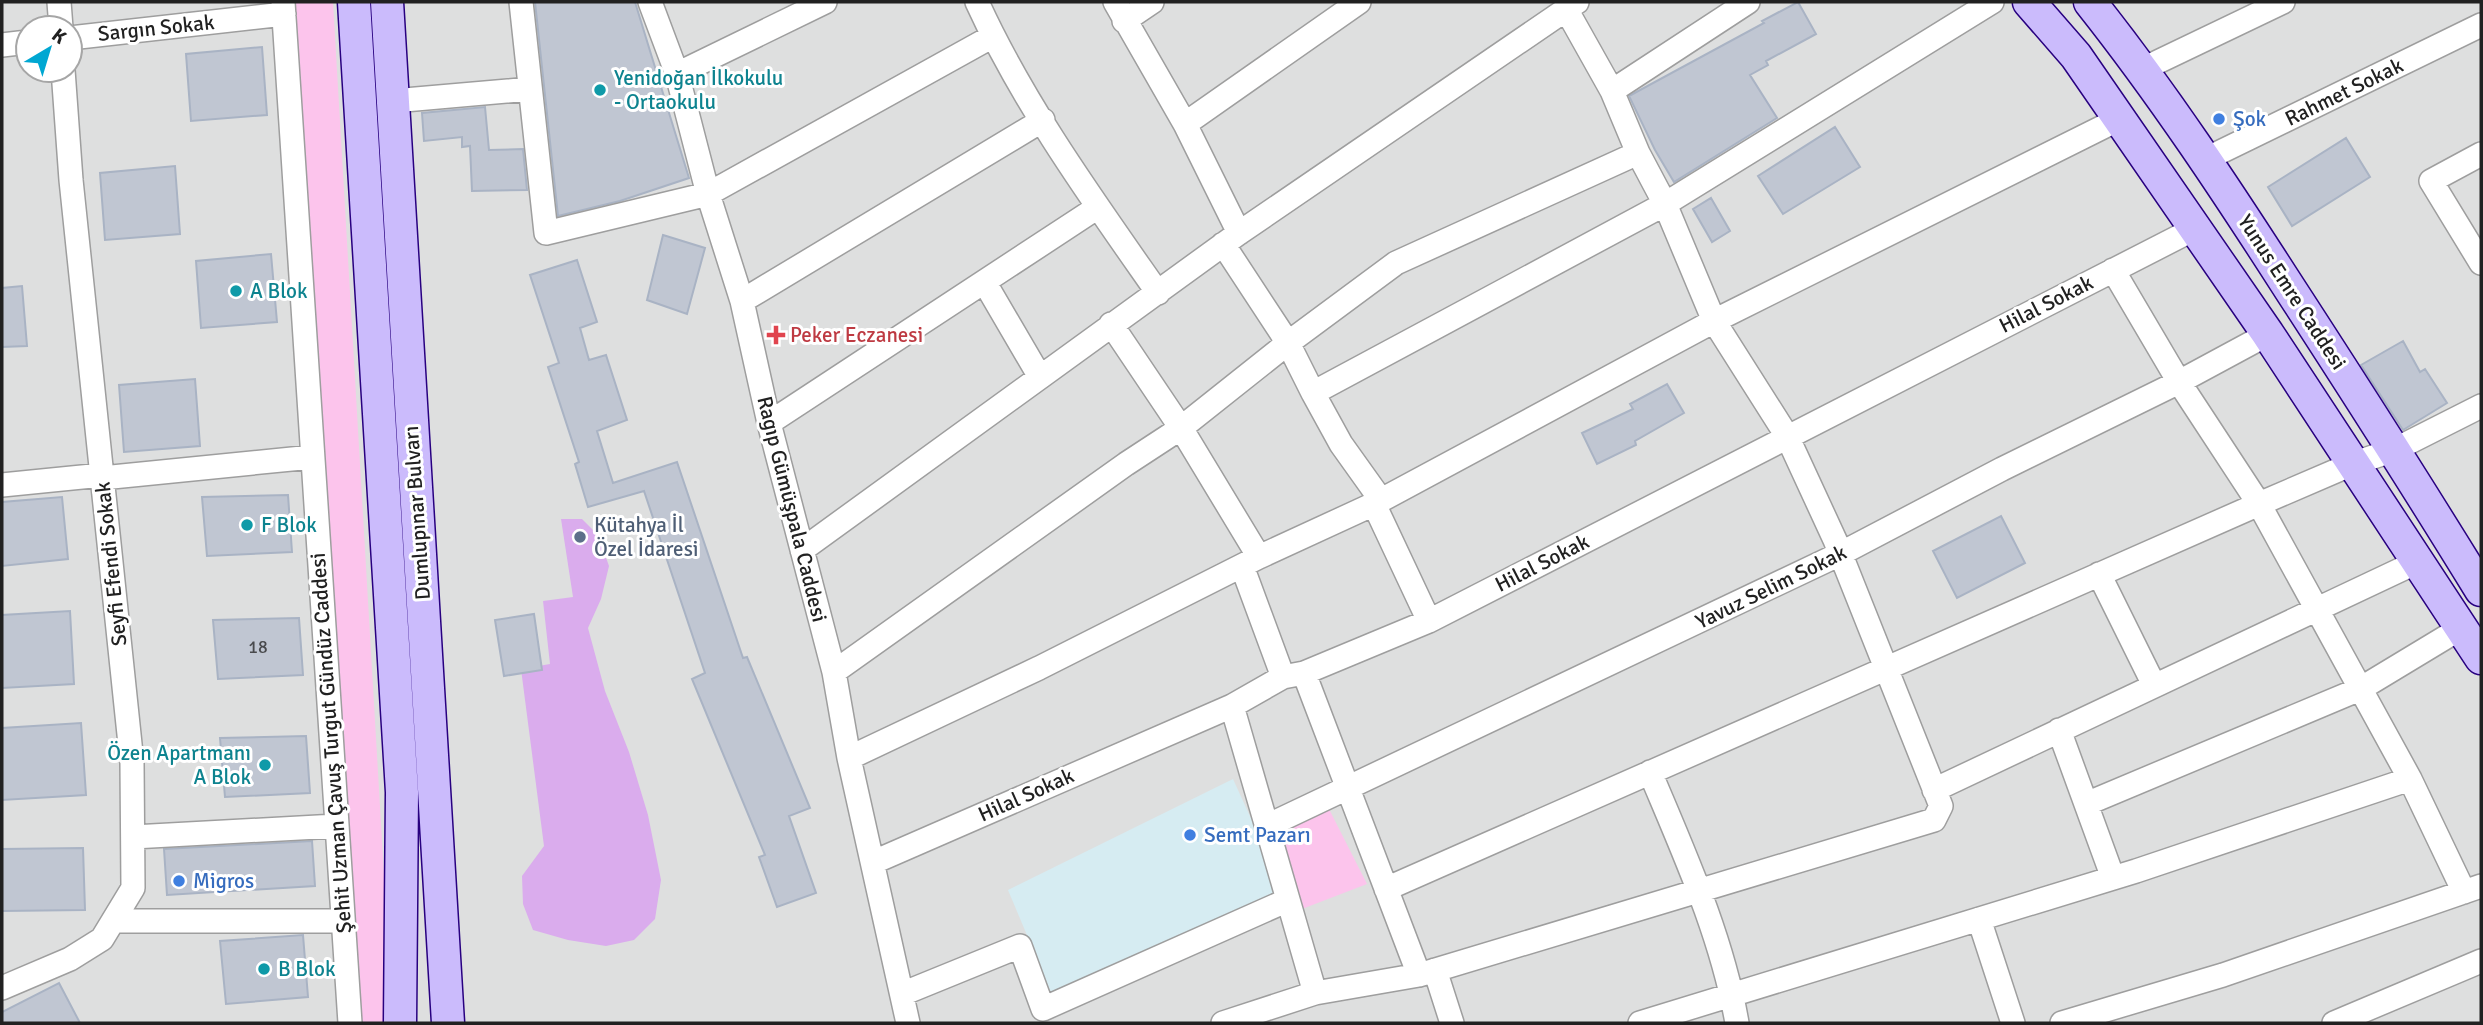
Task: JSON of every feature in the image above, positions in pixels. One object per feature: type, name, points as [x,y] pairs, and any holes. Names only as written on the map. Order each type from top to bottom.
[{"type":"main road","name":"Dumlupınar Bulvarı","points":[[354,2],[402,792],[400,1023]]},
{"type":"main road","name":"Dumlupınar Bulvarı","points":[[387,2],[448,1023]]},
{"type":"main road","points":[[2029,2],[2076,56],[2268,334],[2481,658]]},
{"type":"main road","name":"Yunus Emre Caddesi","points":[[2091,2],[2143,69],[2206,159],[2481,590]]},
{"type":"street","points":[[521,2],[545,233],[708,194],[993,36]]},
{"type":"street","name":"Ragıp Gümüşpala Caddesi","points":[[650,2],[677,74],[708,194],[742,300],[769,423],[834,672],[849,758],[908,1023]]},
{"type":"street","points":[[677,74],[825,2]]},
{"type":"street","points":[[977,2],[993,36],[1043,120],[1098,207],[1158,293]]},
{"type":"street","points":[[1152,2],[1120,11],[1185,124],[1231,239],[1312,393],[1378,502],[1429,621]]},
{"type":"street","points":[[1185,124],[1359,2]]},
{"type":"street","points":[[1612,91],[1748,2]]},
{"type":"street","points":[[1312,393],[1665,204],[1992,2]]},
{"type":"street","points":[[2143,69],[2283,2]]},
{"type":"street","points":[[802,550],[1111,324],[1571,5],[1638,153],[1665,204],[1714,321],[1787,436],[1840,554],[1941,806],[1934,820],[1700,891],[1427,973],[1315,993],[1223,1023]]},
{"type":"street","name":"Sargın Sokak","points":[[84,36],[283,8]]},
{"type":"street","name":"Şehit Uzman Çavuş Turgut Gündüz Caddesi","points":[[283,8],[350,1023]]},
{"type":"street","name":"Rahmet Sokak","points":[[2206,159],[2481,25]]},
{"type":"street","name":"Seyfi Efendi Sokak","points":[[2,988],[70,958],[102,939],[133,888],[132,763],[71,180],[64,84]]},
{"type":"street","points":[[393,101],[530,89]]},
{"type":"street","points":[[849,758],[1040,668],[1250,561],[1378,502],[1714,321],[2119,119]]},
{"type":"street","points":[[742,300],[1043,120]]},
{"type":"street","points":[[834,672],[1126,464],[1181,428],[1396,262],[1638,153]]},
{"type":"street","points":[[2481,154],[2431,181],[2481,263]]},
{"type":"street","points":[[769,423],[1098,207]]},
{"type":"street","name":"Hilal Sokak","points":[[873,862],[1232,706],[1293,675],[1429,621],[2194,229]]},
{"type":"street","points":[[2062,1023],[2222,975],[2473,889],[2259,505],[2179,382],[2113,270]]},
{"type":"street","points":[[985,283],[1040,377]]},
{"type":"street","points":[[1111,324],[1181,428],[1250,561],[1293,675],[1348,787],[1386,889],[1452,1023]]},
{"type":"street","name":"Yavuz Selim Sokak","points":[[1267,826],[1840,554],[2268,334]]},
{"type":"street","points":[[1386,889],[1885,667],[2352,464],[2394,450],[2481,406]]},
{"type":"street","points":[[2,485],[312,457]]},
{"type":"street","points":[[1934,790],[2417,562]]},
{"type":"street","points":[[2099,574],[2154,685]]},
{"type":"street","points":[[2086,804],[2360,689],[2461,628]]},
{"type":"street","points":[[1232,706],[1315,993]]},
{"type":"street","points":[[2059,730],[2113,878]]},
{"type":"street","points":[[1650,772],[1700,891],[1732,995],[1737,1023]]},
{"type":"street","points":[[1640,1023],[2113,878],[2410,779]]},
{"type":"street","points":[[133,837],[336,826]]},
{"type":"street","points":[[902,994],[1020,946],[1043,1009],[1288,900]]},
{"type":"street","points":[[1979,919],[2013,1023]]},
{"type":"street","points":[[113,921],[343,920]]},
{"type":"street","points":[[2334,1023],[2364,1017],[2481,961]]},
{"type":"shaded area","points":[[2,2],[2481,2],[2481,1023],[2,1023]]},
{"type":"shaded area","points":[[284,2],[333,2],[384,875],[384,1023],[359,1023]]},
{"type":"shaded area","points":[[561,519],[582,519],[598,535],[609,566],[601,599],[588,628],[605,691],[629,752],[648,815],[661,880],[655,919],[634,940],[606,946],[568,940],[533,930],[523,904],[522,876],[544,846],[521,669],[550,664],[543,601],[573,597]]},
{"type":"shaded area","name":"Semt Pazarı","points":[[1233,779],[1288,900],[1053,997],[1008,890]]},
{"type":"shaded area","points":[[1328,807],[1367,884],[1302,909],[1277,833]]},
{"type":"building","name":"Yenidoğan İlkokulu - Ortaokulu","points":[[535,2],[635,2],[689,178],[620,201],[558,216]]},
{"type":"building","points":[[1798,2],[1816,34],[1766,61],[1768,65],[1750,75],[1777,118],[1674,182],[1629,96]]},
{"type":"building","points":[[262,47],[267,115],[191,121],[186,54]]},
{"type":"building","points":[[485,107],[489,150],[523,149],[527,190],[472,191],[470,146],[462,147],[462,137],[424,141],[422,113]]},
{"type":"building","points":[[1835,127],[1860,167],[1783,214],[1758,176]]},
{"type":"building","points":[[2346,138],[2370,177],[2292,226],[2268,187]]},
{"type":"building","points":[[175,166],[180,234],[105,240],[100,173]]},
{"type":"building","points":[[1711,198],[1730,231],[1712,242],[1693,209]]},
{"type":"building","points":[[663,235],[705,248],[687,314],[647,300]]},
{"type":"building","name":"A Blok","points":[[271,254],[277,322],[201,328],[196,261]]},
{"type":"building","points":[[577,260],[597,322],[580,328],[589,360],[606,355],[627,420],[597,431],[613,483],[677,462],[743,658],[747,657],[810,808],[789,816],[816,893],[777,907],[759,857],[765,855],[692,679],[705,673],[644,491],[588,507],[575,464],[579,462],[548,367],[559,363],[530,275]]},
{"type":"building","points":[[22,286],[27,346],[2,347],[2,288]]},
{"type":"building","points":[[2403,341],[2420,372],[2425,369],[2447,403],[2403,430],[2361,365]]},
{"type":"building","points":[[195,379],[200,446],[124,452],[119,385]]},
{"type":"building","points":[[1667,384],[1684,413],[1635,441],[1636,445],[1597,464],[1582,433],[1633,409],[1630,404]]},
{"type":"building","name":"F Blok","points":[[288,495],[292,552],[207,556],[202,497]]},
{"type":"building","points":[[62,497],[68,559],[2,566],[2,502]]},
{"type":"building","points":[[2001,516],[2025,563],[1957,598],[1933,551]]},
{"type":"building","points":[[70,611],[74,684],[2,688],[2,615]]},
{"type":"building","points":[[534,614],[542,670],[504,676],[495,620]]},
{"type":"building","points":[[299,618],[303,675],[218,679],[213,620]]},
{"type":"building","points":[[81,723],[86,795],[2,800],[2,728]]},
{"type":"building","name":"Özen Apartmanı A Blok","points":[[306,736],[310,793],[225,797],[220,738]]},
{"type":"building","points":[[312,841],[315,886],[167,895],[164,849]]},
{"type":"building","points":[[83,848],[85,910],[2,911],[2,849]]},
{"type":"building","name":"B Blok","points":[[303,935],[308,997],[226,1004],[220,941]]},
{"type":"building","points":[[59,983],[80,1023],[2,1023],[2,1012]]},
{"type":"place","name":"Yenidoğan İlkokulu - Ortaokulu","points":[[600,90]]},
{"type":"place","name":"Şok","points":[[2219,119]]},
{"type":"place","name":"A Blok","points":[[236,291]]},
{"type":"place","name":"Peker Eczanesi","points":[[776,335]]},
{"type":"place","name":"F Blok","points":[[247,525]]},
{"type":"place","name":"Kütahya İl Özel İdaresi","points":[[580,537]]},
{"type":"place","name":"Özen Apartmanı A Blok","points":[[265,765]]},
{"type":"place","name":"Semt Pazarı","points":[[1190,835]]},
{"type":"place","name":"Migros","points":[[179,881]]},
{"type":"place","name":"B Blok","points":[[264,969]]}]
